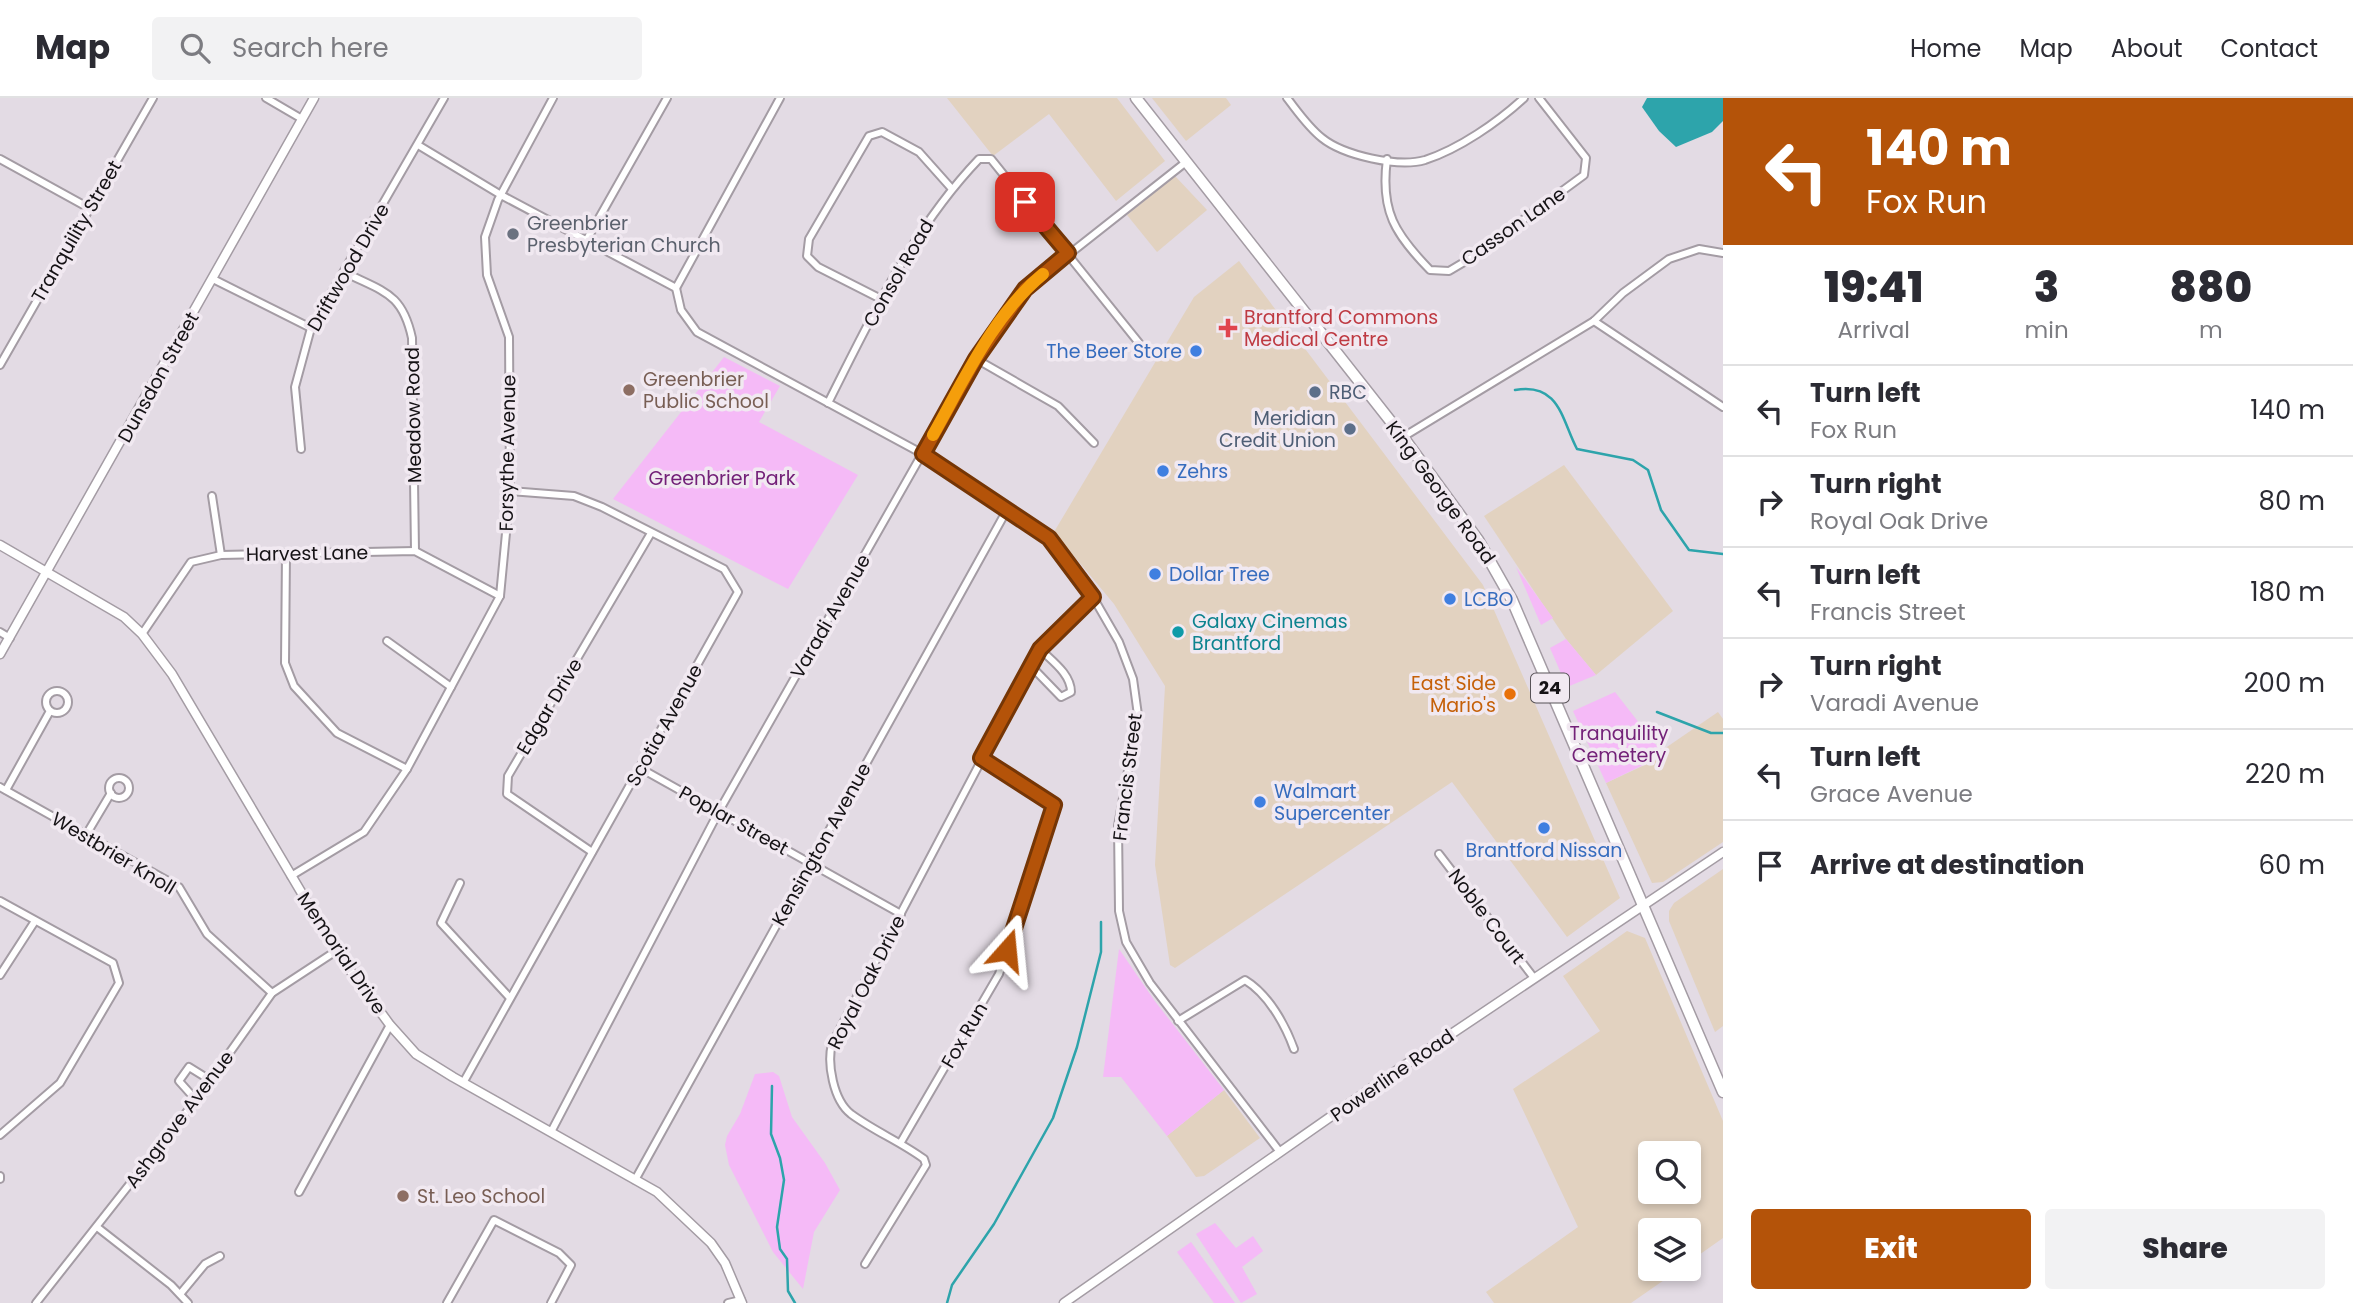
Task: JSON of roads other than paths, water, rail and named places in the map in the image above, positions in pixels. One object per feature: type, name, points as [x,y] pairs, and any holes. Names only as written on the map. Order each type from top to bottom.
[{"type":"main road","name":"Dunsdon Street","points":[[0,654],[314,98]]},
{"type":"main road","name":"King George Road","points":[[1136,98],[1403,437],[1478,540],[1513,600],[1723,1092]]},
{"type":"main road","name":"Memorial Drive","points":[[0,545],[124,617],[142,634],[172,674],[336,951],[390,1025],[416,1054],[657,1192],[680,1210],[711,1243],[725,1263],[741,1301]]},
{"type":"main road","name":"Powerline Road","points":[[1064,1303],[1534,978],[1723,852]]},
{"type":"street","name":"Tranquility Street","points":[[0,365],[153,98]]},
{"type":"street","points":[[266,98],[302,120]]},
{"type":"street","name":"Driftwood Drive","points":[[300,449],[295,387],[311,328],[443,98]]},
{"type":"street","name":"Forsythe Avenue","points":[[291,876],[364,832],[407,769],[500,596],[510,491],[509,337],[487,275],[485,237],[501,195],[553,98]]},
{"type":"street","points":[[586,241],[667,98]]},
{"type":"street","points":[[418,145],[501,195],[676,288],[780,98]]},
{"type":"street","points":[[1287,98],[1323,139],[1340,150],[1360,157],[1423,161],[1462,142],[1524,98]]},
{"type":"street","name":"Casson Lane","points":[[1387,159],[1384,192],[1388,215],[1430,271],[1448,271],[1506,234],[1584,175],[1586,158],[1539,98]]},
{"type":"street","points":[[881,299],[818,267],[807,256],[809,239],[859,151],[869,136],[882,132],[919,152],[952,189]]},
{"type":"street","points":[[0,159],[89,208]]},
{"type":"street","name":"Consol Road","points":[[828,403],[881,299],[939,204],[979,159],[991,159],[1068,253]]},
{"type":"street","name":"Varadi Avenue","points":[[551,1132],[719,811],[976,359],[1025,289],[1186,162]]},
{"type":"street","points":[[1403,437],[1594,321],[1623,293],[1669,259],[1699,249],[1723,253]]},
{"type":"street","points":[[1068,253],[1139,343]]},
{"type":"street","name":"Meadow Road","points":[[344,272],[397,299],[408,319],[412,338],[415,551]]},
{"type":"street","points":[[213,279],[311,328]]},
{"type":"street","name":"Francis Street","points":[[676,288],[681,310],[697,332],[923,454],[1008,508],[1049,538],[1093,597],[1119,642],[1133,679],[1138,715],[1118,826],[1119,911],[1126,942],[1150,983],[1280,1152]]},
{"type":"street","points":[[1594,321],[1723,407]]},
{"type":"street","points":[[976,359],[1058,406],[1094,443]]},
{"type":"street","name":"Scotia Avenue","points":[[463,1083],[738,592],[724,569],[574,496],[510,491]]},
{"type":"street","points":[[212,496],[221,555]]},
{"type":"street","name":"Kensington Avenue","points":[[635,1180],[1008,508]]},
{"type":"street","name":"Edgar Drive","points":[[592,852],[507,794],[508,776],[651,533]]},
{"type":"street","name":"Harvest Lane","points":[[142,634],[191,562],[221,555],[415,551],[500,596]]},
{"type":"street","points":[[285,553],[285,663],[295,687],[337,733],[407,769]]},
{"type":"street","name":"Royal Oak Drive","points":[[864,1264],[926,1165],[924,1159],[901,1142],[848,1112],[836,1091],[828,1058],[832,1044],[1040,649],[1093,597]]},
{"type":"street","points":[[0,632],[10,638]]},
{"type":"street","points":[[387,640],[451,687]]},
{"type":"street","points":[[1031,666],[1053,693],[1060,697],[1071,692],[1071,683],[1065,674],[1040,649]]},
{"type":"street","points":[[3,789],[50,711]]},
{"type":"street","name":"Fox Run","points":[[901,1142],[999,974],[1054,805],[981,758]]},
{"type":"street","name":"Poplar Street","points":[[640,768],[901,914]]},
{"type":"street","name":"Westbrier Knoll","points":[[3,789],[178,887],[207,934],[272,993]]},
{"type":"street","points":[[86,835],[111,793]]},
{"type":"street","name":"Noble Court","points":[[1439,854],[1534,978]]},
{"type":"street","points":[[460,883],[441,923],[510,998]]},
{"type":"street","points":[[0,901],[113,963],[118,983],[60,1083],[0,1135]]},
{"type":"street","points":[[0,975],[35,921]]},
{"type":"street","name":"Ashgrove Avenue","points":[[36,1303],[196,1100],[272,993],[336,951]]},
{"type":"street","points":[[1178,1021],[1245,980],[1258,988],[1288,1031],[1294,1049]]},
{"type":"street","points":[[299,1192],[390,1025]]},
{"type":"street","points":[[196,1100],[179,1081],[181,1073],[194,1067],[210,1080]]},
{"type":"street","points":[[446,1303],[494,1220],[559,1253],[572,1265],[551,1303]]},
{"type":"street","points":[[97,1227],[181,1293],[188,1303]]},
{"type":"street","points":[[181,1293],[205,1264],[220,1256]]},
{"type":"street","points":[[728,1303],[741,1301]]},
{"type":"water","points":[[1647,98],[1723,98],[1723,121],[1712,132],[1676,147],[1659,131],[1642,107]]},
{"type":"waterway","points":[[1515,390],[1530,389],[1542,392],[1550,398],[1563,416],[1577,449],[1633,460],[1648,470],[1661,510],[1689,550],[1723,554]]},
{"type":"waterway","points":[[1657,712],[1711,733],[1723,733]]},
{"type":"waterway","points":[[947,1303],[952,1285],[994,1224],[1053,1118],[1077,1047],[1101,952],[1101,922]]},
{"type":"waterway","points":[[772,1086],[771,1134],[780,1158],[784,1180],[777,1227],[780,1249],[787,1259],[788,1291],[795,1303]]},
{"type":"place","name":"Greenbrier Presbyterian Church","points":[[513,234]]},
{"type":"place","name":"Brantford Commons Medical Centre","points":[[1228,328]]},
{"type":"place","name":"The Beer Store","points":[[1196,351]]},
{"type":"place","name":"Greenbrier Public School","points":[[629,390]]},
{"type":"place","name":"RBC","points":[[1315,392]]},
{"type":"place","name":"Meridian Credit Union","points":[[1350,429]]},
{"type":"place","name":"Zehrs","points":[[1163,471]]},
{"type":"place","name":"Dollar Tree","points":[[1155,574]]},
{"type":"place","name":"LCBO","points":[[1450,599]]},
{"type":"place","name":"Galaxy Cinemas Brantford","points":[[1178,632]]},
{"type":"place","name":"East Side Mario's","points":[[1510,694]]},
{"type":"place","name":"Walmart Supercenter","points":[[1260,802]]},
{"type":"place","name":"Brantford Nissan","points":[[1544,828]]},
{"type":"place","name":"St. Leo School","points":[[403,1196]]},
{"type":"park label","name":"Greenbrier Park","points":[[722,478]]},
{"type":"park label","name":"Tranquility Cemetery","points":[[1619,744]]}]
